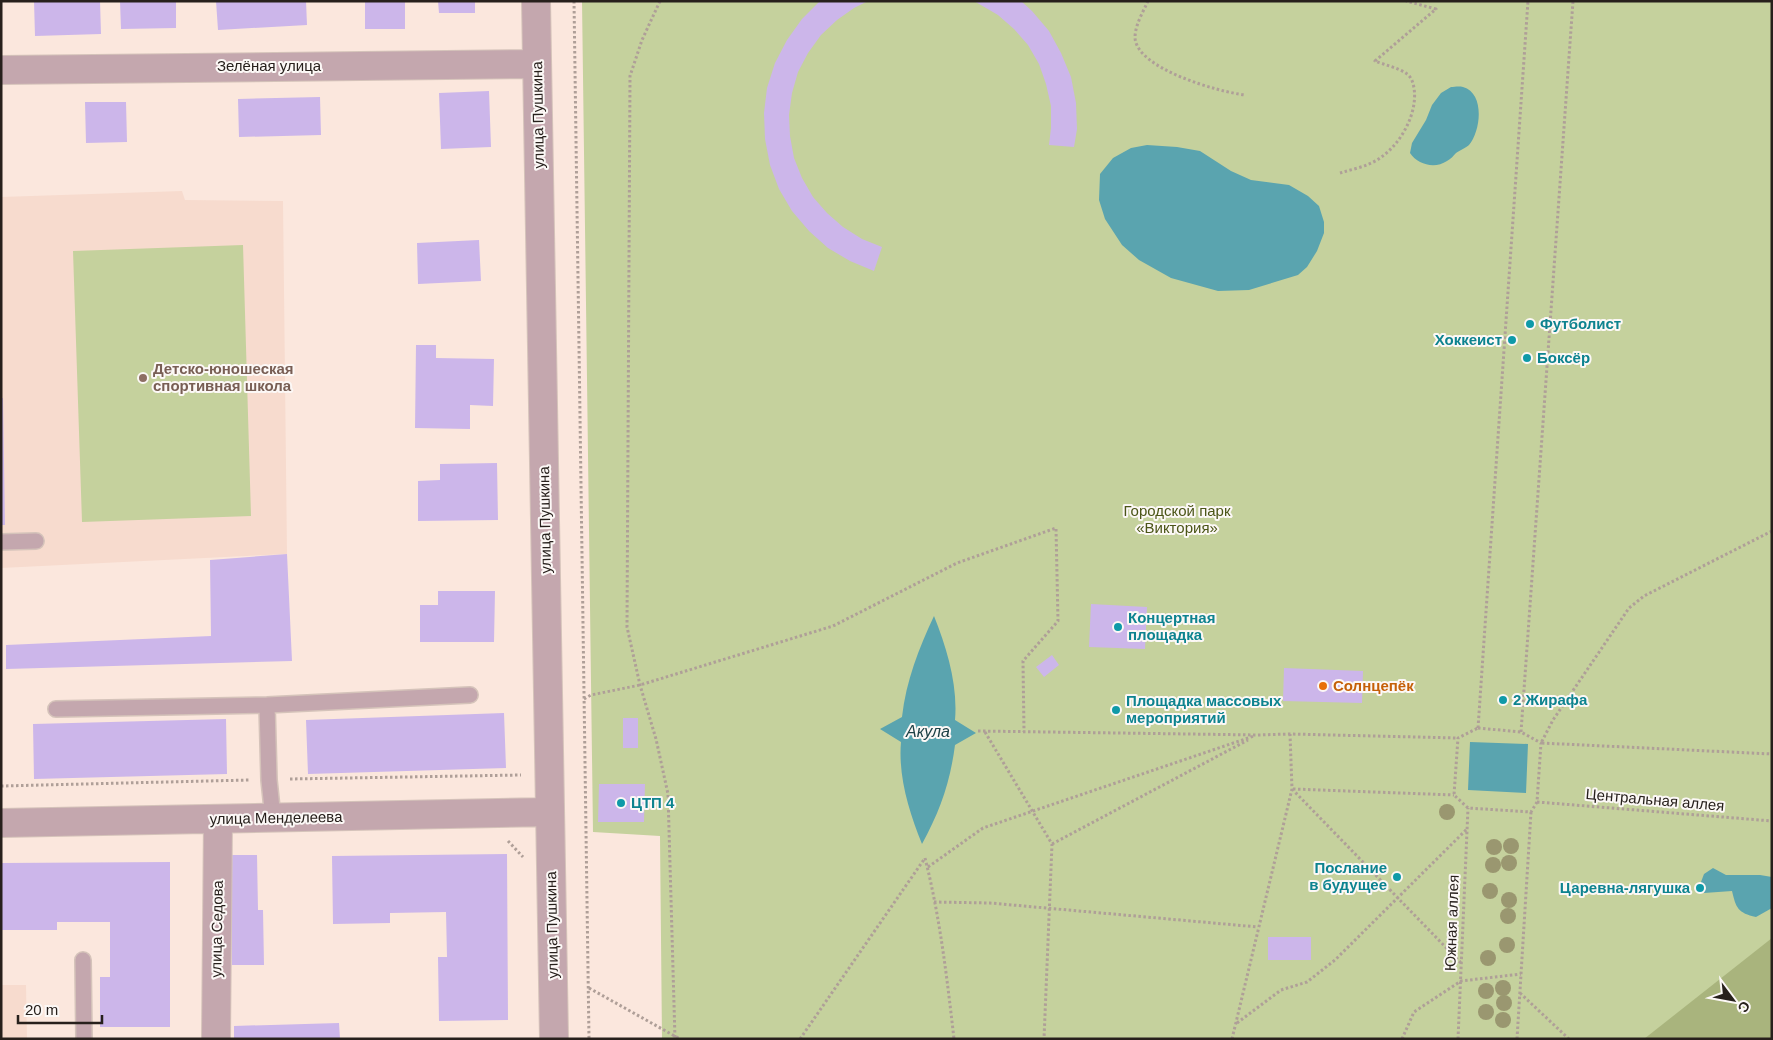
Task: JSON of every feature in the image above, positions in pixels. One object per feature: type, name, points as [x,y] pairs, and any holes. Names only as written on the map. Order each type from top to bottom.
[{"type":"street","name":"улица Пушкина","points":[[536,1],[554,1039]]},
{"type":"street","name":"Зелёная улица","points":[[1,70],[537,64]]},
{"type":"street","name":"улица Менделеева","points":[[1,823],[550,812]]},
{"type":"street","name":"улица Седова","points":[[216,1039],[218,819]]},
{"type":"lane","points":[[1,542],[36,540]]},
{"type":"lane","points":[[56,709],[267,705],[470,695]]},
{"type":"lane","points":[[267,705],[269,780],[273,818]]},
{"type":"lane","points":[[83,960],[84,1039]]},
{"type":"path","points":[[574,1],[589,1039]]},
{"type":"path","points":[[660,1],[642,40],[630,76],[628,627],[640,685],[656,739],[668,794],[675,1037]]},
{"type":"path","points":[[1148,1],[1138,25],[1135,39],[1143,55],[1157,65],[1191,81],[1215,89],[1245,95]]},
{"type":"path","points":[[1340,173],[1378,160],[1390,151],[1401,137],[1410,117],[1415,97],[1412,80],[1408,74],[1375,61],[1436,9],[1406,1]]},
{"type":"path","points":[[1478,728],[1528,1]]},
{"type":"path","points":[[1521,732],[1573,1]]},
{"type":"path","points":[[584,699],[591,695],[640,685],[833,626],[957,563],[1056,528],[1058,621],[1023,660],[1024,732]]},
{"type":"path","points":[[1517,1039],[1531,812],[1537,802],[1541,743],[1553,720],[1629,608],[1644,596],[1772,531]]},
{"type":"path","points":[[978,732],[1290,734],[1458,738],[1478,728],[1521,732],[1541,743],[1772,754]]},
{"type":"path","points":[[985,731],[1052,844],[1044,1039]]},
{"type":"path","points":[[1232,1039],[1292,789],[1290,734]]},
{"type":"path","points":[[928,868],[983,828],[1257,735]]},
{"type":"path","points":[[1052,844],[1257,735]]},
{"type":"path","points":[[1454,795],[1458,738]]},
{"type":"path","points":[[1292,789],[1454,795],[1468,808],[1531,812]]},
{"type":"path","points":[[1292,789],[1462,964]]},
{"type":"path","name":"Центральная аллея","points":[[1537,802],[1772,821]]},
{"type":"path","name":"Южная аллея","points":[[1458,1039],[1468,808]]},
{"type":"path","points":[[482,814],[524,858]]},
{"type":"path","points":[[1236,1023],[1281,990],[1307,982],[1335,960],[1467,829]]},
{"type":"path","points":[[800,1039],[925,858],[948,986],[954,1039]]},
{"type":"path","points":[[934,902],[990,902],[1258,927]]},
{"type":"path","points":[[1402,1039],[1414,1012],[1461,981],[1521,974]]},
{"type":"path","points":[[589,988],[680,1039]]},
{"type":"path","points":[[1520,992],[1569,1039]]},
{"type":"shaded area","name":"Детско-юношеская спортивная школа","points":[[182,191],[185,200],[283,201],[287,554],[1,568],[1,197]]},
{"type":"shaded area","points":[[1,985],[26,985],[27,1039],[1,1039]]},
{"type":"green space","name":"Городской парк «Виктория»","points":[[582,1],[1772,1],[1772,1039],[662,1039],[660,836],[593,832]]},
{"type":"green space","points":[[243,245],[251,516],[82,522],[73,251]]},
{"type":"green space","points":[[1772,938],[1772,1039],[1644,1039]]},
{"type":"water","points":[[1451,87],[1463,87],[1470,91],[1478,104],[1478,122],[1473,139],[1469,145],[1442,163],[1432,165],[1422,163],[1410,153],[1412,143],[1426,120],[1432,105],[1441,93]]},
{"type":"water","points":[[1147,145],[1200,151],[1231,171],[1251,180],[1289,185],[1308,196],[1319,206],[1324,222],[1324,233],[1317,251],[1307,267],[1298,275],[1249,290],[1218,291],[1171,278],[1139,260],[1122,245],[1105,219],[1099,200],[1100,174],[1113,158],[1131,148]]},
{"type":"water","name":"Акула","points":[[934,616],[943,641],[953,680],[955,720],[976,733],[955,745],[943,796],[922,844],[903,781],[901,742],[880,729],[902,717],[914,665]]},
{"type":"water","points":[[1470,742],[1528,744],[1526,793],[1468,790]]},
{"type":"water","points":[[1713,868],[1726,875],[1772,877],[1772,908],[1756,917],[1745,914],[1739,909],[1732,891],[1704,893],[1701,882],[1704,874]]},
{"type":"building","points":[[34,1],[100,1],[101,34],[35,36]]},
{"type":"building","points":[[120,1],[176,1],[176,28],[121,29]]},
{"type":"building","points":[[216,1],[306,1],[307,25],[218,30]]},
{"type":"building","points":[[365,1],[405,1],[405,29],[365,29]]},
{"type":"building","points":[[438,1],[475,1],[475,13],[439,13]]},
{"type":"building","points":[[820,1],[868,1],[837,20],[821,35],[808,53],[798,72],[792,93],[789,115],[794,158],[802,178],[813,197],[827,213],[843,227],[862,239],[882,247],[874,271],[850,261],[828,248],[809,231],[792,211],[779,189],[770,165],[765,139],[764,113],[767,88],[775,63],[787,40],[802,19]]},
{"type":"building","points":[[974,1],[1021,1],[1049,31],[1071,77],[1076,103],[1077,129],[1074,147],[1049,145],[1051,106],[1039,64],[1028,45],[998,15]]},
{"type":"building","points":[[489,91],[491,147],[441,149],[439,93]]},
{"type":"building","points":[[320,97],[321,135],[239,137],[238,99]]},
{"type":"building","points":[[85,102],[126,102],[127,142],[86,143]]},
{"type":"building","points":[[479,240],[481,281],[418,284],[417,243]]},
{"type":"building","points":[[416,345],[436,345],[436,358],[494,359],[493,406],[470,405],[470,429],[415,428]]},
{"type":"building","points":[[1,398],[3,398],[5,525],[1,525]]},
{"type":"building","points":[[497,463],[498,520],[418,521],[418,481],[440,480],[440,464]]},
{"type":"building","points":[[287,554],[292,661],[6,669],[6,645],[211,636],[210,560]]},
{"type":"building","points":[[438,591],[495,591],[494,642],[420,642],[420,605],[438,605]]},
{"type":"building","name":"Концертная площадка","points":[[1091,604],[1147,607],[1145,649],[1089,647]]},
{"type":"building","points":[[1052,655],[1059,665],[1044,677],[1036,667]]},
{"type":"building","name":"Солнцепёк","points":[[1284,668],[1363,671],[1362,703],[1283,701]]},
{"type":"building","points":[[504,713],[506,768],[308,774],[306,720]]},
{"type":"building","points":[[623,718],[638,718],[638,748],[623,748]]},
{"type":"building","points":[[226,719],[227,774],[34,779],[33,724]]},
{"type":"building","name":"ЦТП 4","points":[[599,784],[645,784],[644,822],[598,822]]},
{"type":"building","points":[[507,854],[508,1020],[439,1021],[438,957],[447,957],[446,912],[390,913],[390,923],[333,924],[332,856]]},
{"type":"building","points":[[231,855],[257,855],[258,910],[263,910],[264,965],[232,965]]},
{"type":"building","points":[[170,862],[170,1027],[100,1027],[100,977],[110,977],[110,922],[57,922],[57,930],[1,930],[1,863]]},
{"type":"building","points":[[1268,937],[1311,937],[1311,960],[1268,960]]},
{"type":"building","points":[[339,1023],[340,1039],[234,1039],[234,1026]]},
{"type":"place","name":"Футболист","points":[[1530,324]]},
{"type":"place","name":"Хоккеист","points":[[1512,340]]},
{"type":"place","name":"Боксёр","points":[[1527,358]]},
{"type":"place","name":"Детско-юношеская спортивная школа","points":[[143,378]]},
{"type":"place","name":"Концертная площадка","points":[[1118,627]]},
{"type":"place","name":"Солнцепёк","points":[[1323,686]]},
{"type":"place","name":"2 Жирафа","points":[[1503,700]]},
{"type":"place","name":"Площадка массовых мероприятий","points":[[1116,710]]},
{"type":"place","name":"ЦТП 4","points":[[621,803]]},
{"type":"place","name":"Послание в будущее","points":[[1397,877]]},
{"type":"place","name":"Царевна-лягушка","points":[[1700,888]]}]
